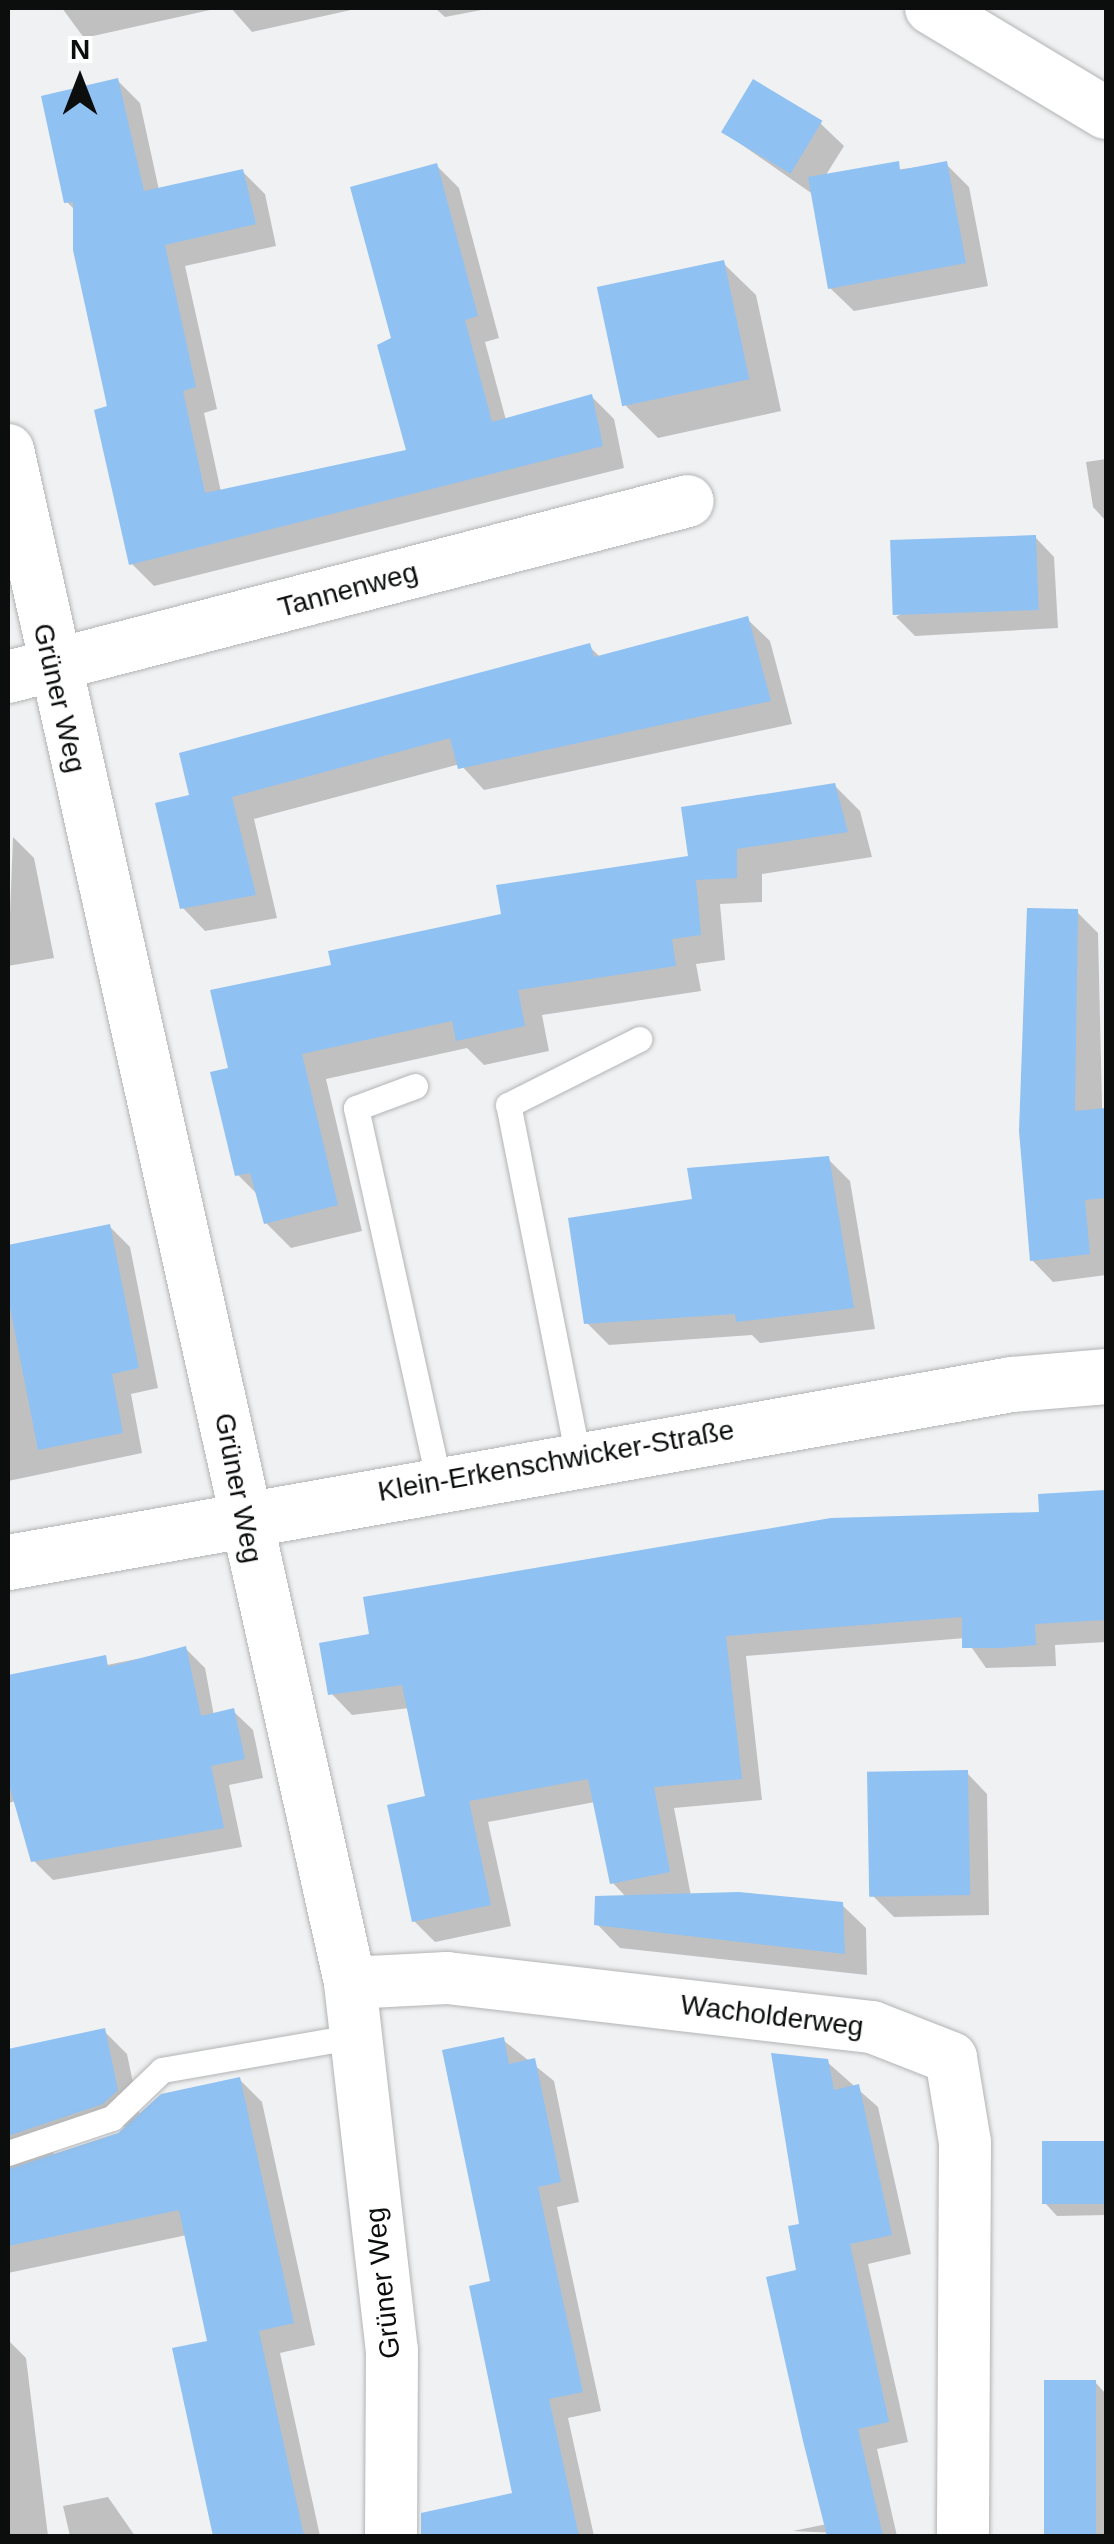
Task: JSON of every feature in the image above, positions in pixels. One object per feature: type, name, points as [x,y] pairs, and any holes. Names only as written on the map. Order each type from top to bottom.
[{"type":"street","points":[[931,8],[1106,113]]},
{"type":"street","name":"Grüner Weg","points":[[8,450],[30,672],[240,1516],[350,1983],[392,2350],[391,2536]]},
{"type":"street","name":"Tannenweg","points":[[30,672],[688,500]]},
{"type":"street","name":"Klein-Erkenschwicker-Straße","points":[[8,1562],[240,1516],[578,1457],[1011,1384],[1106,1376]]},
{"type":"street","name":"Wacholderweg","points":[[350,1983],[447,1978],[872,2027],[951,2058],[965,2144],[963,2536]]},
{"type":"lane","points":[[578,1457],[508,1105],[639,1039]]},
{"type":"lane","points":[[415,1086],[356,1108],[439,1481]]},
{"type":"lane","points":[[8,2153],[112,2118],[162,2070],[356,2036]]},
{"type":"building","points":[[118,78],[144,191],[243,169],[256,224],[165,245],[196,387],[183,391],[205,493],[406,450],[377,345],[391,338],[350,187],[437,163],[478,316],[465,320],[492,422],[592,394],[603,446],[129,565],[94,410],[107,406],[73,250],[73,202],[64,203],[41,96]]},
{"type":"building","points":[[753,79],[822,121],[790,174],[721,132]]},
{"type":"building","points":[[899,161],[900,170],[947,161],[966,263],[828,289],[808,177]]},
{"type":"building","points":[[724,260],[749,379],[622,406],[597,287]]},
{"type":"building","points":[[1036,535],[1039,610],[893,615],[890,540]]},
{"type":"building","points":[[748,616],[771,701],[458,769],[450,738],[232,797],[256,895],[180,909],[155,803],[189,795],[179,753],[590,643],[594,657]]},
{"type":"building","points":[[835,783],[848,832],[737,849],[737,878],[696,880],[701,935],[672,939],[676,966],[518,990],[525,1026],[456,1041],[452,1021],[302,1054],[338,1205],[264,1224],[250,1173],[235,1176],[210,1072],[228,1068],[210,990],[331,965],[328,951],[501,914],[496,885],[688,856],[681,807]]},
{"type":"building","points":[[1027,908],[1078,909],[1075,1111],[1106,1108],[1106,1198],[1085,1200],[1090,1254],[1030,1261],[1019,1131]]},
{"type":"building","points":[[829,1156],[854,1308],[736,1322],[735,1314],[584,1324],[568,1218],[692,1199],[687,1168]]},
{"type":"building","points":[[110,1224],[139,1368],[112,1374],[123,1433],[38,1450],[8,1297],[8,1245]]},
{"type":"building","points":[[1106,1490],[1106,1620],[1035,1624],[1036,1645],[1000,1648],[962,1648],[962,1617],[726,1636],[742,1779],[654,1787],[670,1872],[610,1884],[588,1779],[469,1801],[491,1905],[412,1922],[387,1805],[425,1796],[402,1685],[328,1695],[319,1643],[369,1634],[363,1597],[831,1518],[1039,1512],[1038,1494]]},
{"type":"building","points":[[186,1646],[201,1716],[234,1708],[245,1759],[211,1766],[224,1828],[31,1862],[8,1781],[8,1675],[106,1655],[108,1667]]},
{"type":"building","points":[[968,1770],[970,1895],[869,1897],[867,1772]]},
{"type":"building","points":[[739,1892],[843,1902],[845,1954],[594,1925],[595,1896]]},
{"type":"building","points":[[105,2028],[118,2090],[103,2104],[8,2136],[8,2049]]},
{"type":"building","points":[[504,2037],[509,2064],[535,2058],[561,2182],[538,2187],[583,2392],[549,2399],[579,2536],[421,2536],[421,2513],[512,2493],[469,2286],[490,2281],[442,2050]]},
{"type":"building","points":[[771,2053],[828,2059],[834,2090],[859,2084],[892,2235],[850,2244],[889,2422],[858,2429],[883,2536],[827,2536],[803,2441],[766,2277],[796,2270],[788,2226],[799,2224]]},
{"type":"building","points":[[240,2077],[294,2323],[259,2331],[304,2536],[213,2536],[172,2348],[207,2341],[179,2210],[8,2246],[8,2169],[118,2133],[161,2094]]},
{"type":"building","points":[[1042,2141],[1106,2141],[1106,2204],[1042,2204]]},
{"type":"building","points":[[1044,2380],[1096,2380],[1096,2536],[1044,2536]]}]
